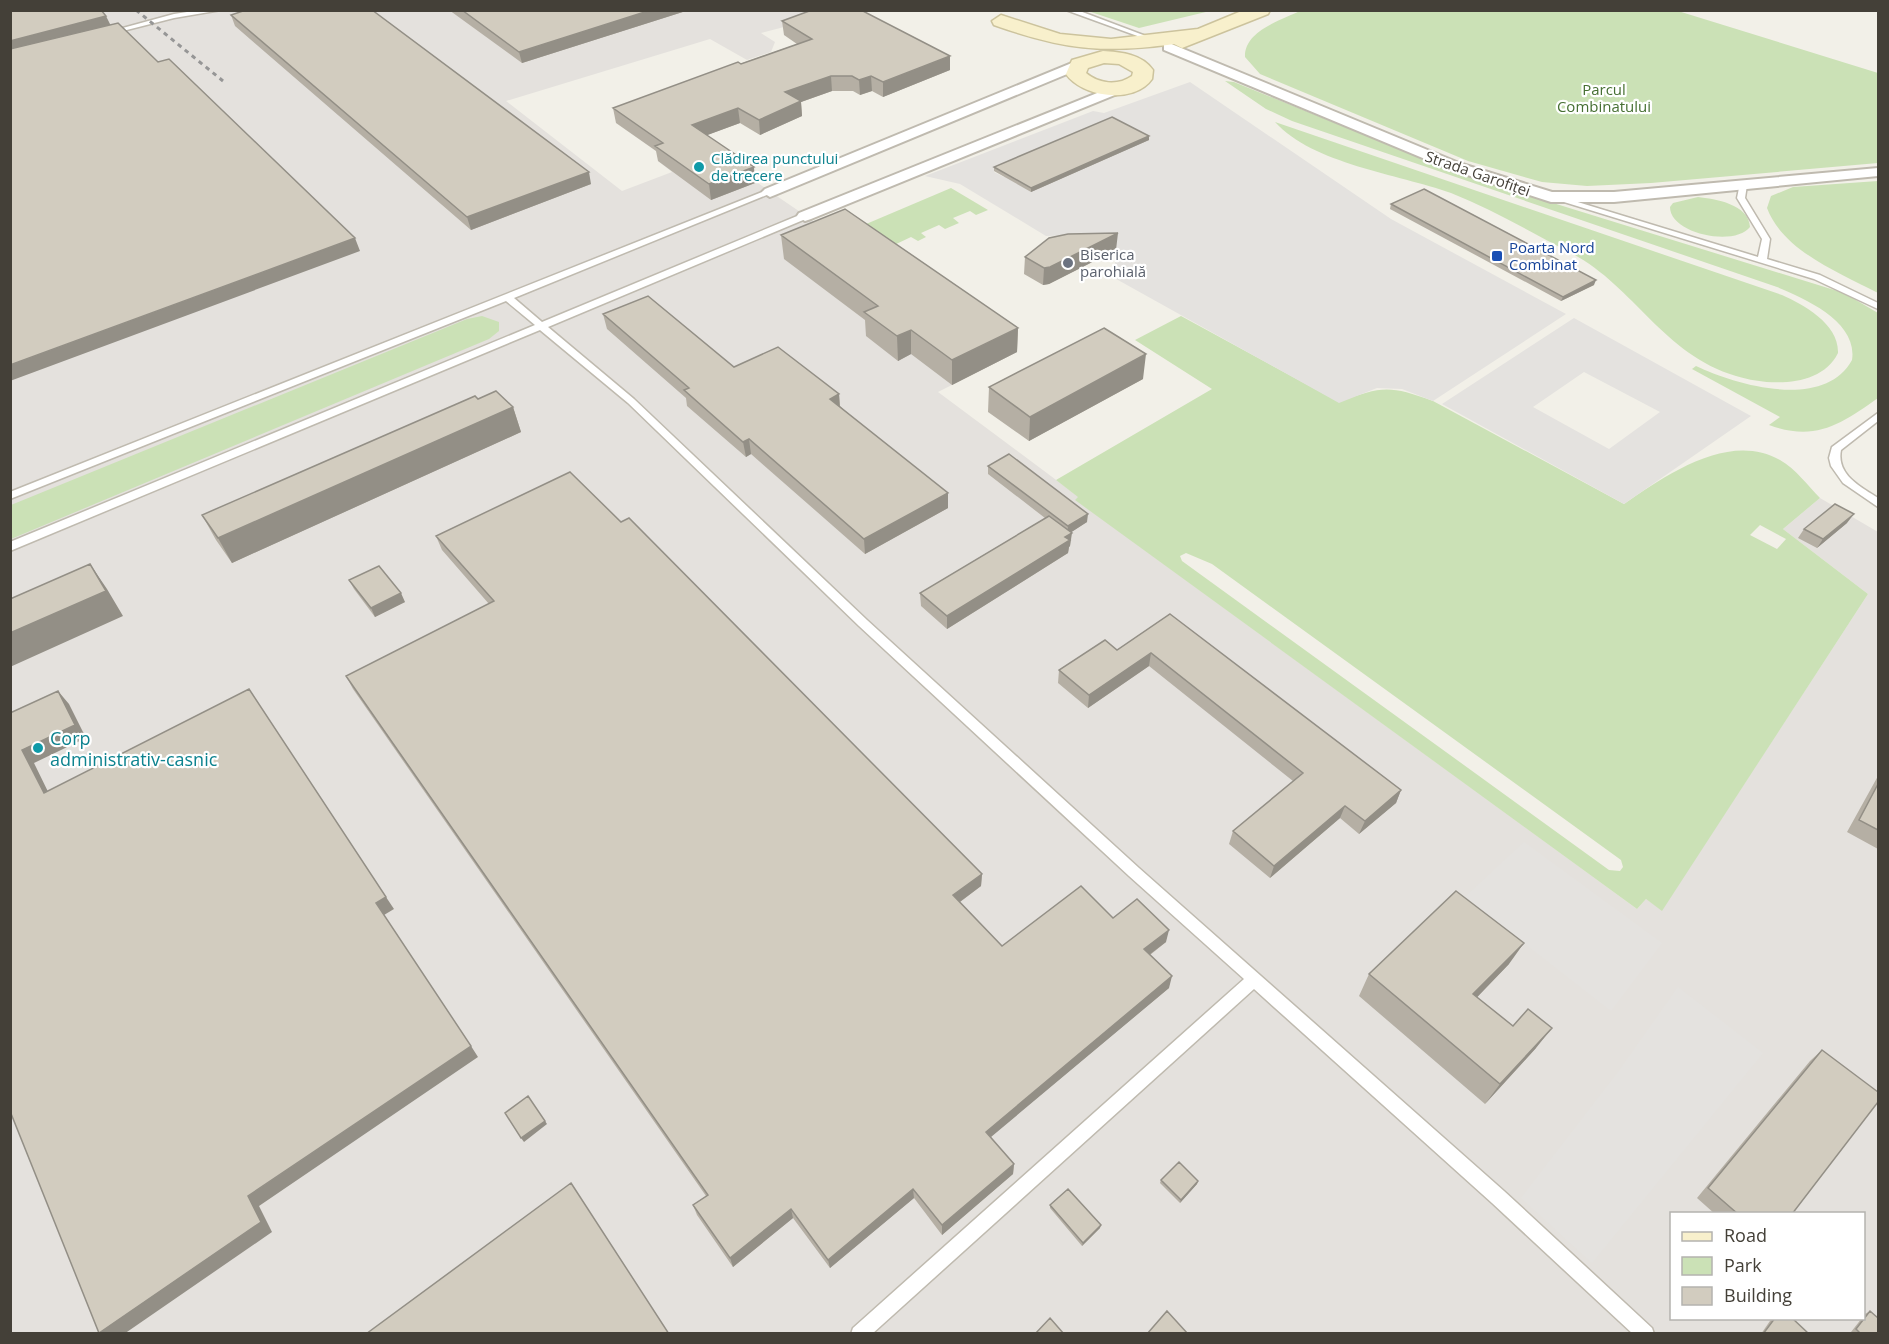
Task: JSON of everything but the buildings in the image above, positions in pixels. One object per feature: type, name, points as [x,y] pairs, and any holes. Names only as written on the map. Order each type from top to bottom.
[{"type":"street","points":[[1082,63],[993,17],[1045,36],[1082,43],[1161,43],[1201,34],[1261,10]]},
{"type":"street","points":[[1132,62],[1161,43]]},
{"type":"street","name":"Strada Garofiței","points":[[1161,43],[1454,166],[1551,196],[1614,197],[1878,172]]},
{"type":"street","points":[[770,192],[1082,63],[1113,57],[1132,62],[1143,70],[1143,79],[805,216]]},
{"type":"street","points":[[1082,63],[1076,74],[1085,82],[1102,87],[1122,87]]},
{"type":"street","points":[[866,153],[904,176]]},
{"type":"lane","points":[[107,33],[186,12],[218,10]]},
{"type":"lane","points":[[1069,10],[1161,43]]},
{"type":"lane","points":[[1743,185],[1741,198],[1766,239],[1762,261]]},
{"type":"lane","points":[[10,496],[770,192]]},
{"type":"lane","points":[[1551,196],[1836,284],[1878,306]]},
{"type":"lane","points":[[10,548],[805,216]]},
{"type":"lane","points":[[507,297],[631,401],[863,623],[1134,872],[1256,979],[1646,1334]]},
{"type":"lane","points":[[1878,416],[1842,443],[1833,457],[1834,465],[1839,472],[1878,502]]},
{"type":"lane","points":[[859,1334],[1256,979]]},
{"type":"shaded area","points":[[10,11],[845,11],[761,33],[775,42],[771,52],[747,60],[710,39],[506,101],[622,191],[672,172],[658,161],[702,145],[837,237],[1017,352],[938,392],[1079,497],[1076,500],[1637,909],[1646,899],[1662,910],[1868,594],[1783,529],[1820,498],[1878,532],[1878,1333],[11,1333]]},
{"type":"shaded area","points":[[1190,82],[1391,219],[1566,314],[1433,401],[1402,389],[1377,388],[1339,403],[1109,275],[1117,259],[1110,248],[1081,235],[1046,236],[960,184],[925,176],[1093,111],[1104,113]],"holes":[[[1121,126],[1004,177],[994,171]]]},
{"type":"shaded area","points":[[1574,318],[1751,416],[1624,504],[1442,404]],"holes":[[[1584,372],[1660,412],[1609,449],[1533,407]]]},
{"type":"shaded area","points":[[1524,842],[1662,943],[1611,1011],[1465,897]]},
{"type":"shaded area","points":[[1678,987],[1763,1053],[1592,1263],[1521,1198],[1618,1072]]},
{"type":"green space","points":[[1088,10],[1210,11],[1139,28]]},
{"type":"green space","name":"Parcul Combinatului","points":[[1300,11],[1678,11],[1878,73],[1878,163],[1651,183],[1587,186],[1542,182],[1468,161],[1260,74],[1245,57],[1250,40],[1265,28]]},
{"type":"green space","points":[[1225,81],[1234,82],[1466,176],[1844,293],[1878,313],[1878,398],[1852,416],[1827,428],[1801,432],[1769,425],[1780,417],[1692,369],[1696,366],[1733,380],[1778,389],[1801,389],[1821,385],[1839,376],[1852,360],[1852,346],[1839,323],[1815,305],[1777,287],[1292,121],[1266,109]]},
{"type":"green space","points":[[1275,122],[1782,295],[1810,310],[1827,325],[1837,343],[1838,353],[1819,373],[1793,381],[1763,382],[1736,376],[1710,366],[1668,336],[1612,282],[1569,252],[1496,213],[1451,193],[1333,158],[1291,136]]},
{"type":"green space","points":[[1878,181],[1878,293],[1830,269],[1799,249],[1775,223],[1767,208],[1771,196],[1793,187]]},
{"type":"green space","points":[[951,188],[988,210],[976,215],[970,211],[953,218],[959,223],[945,229],[939,225],[921,233],[926,237],[918,241],[911,237],[892,246],[852,230]]},
{"type":"green space","points":[[1698,197],[1722,201],[1738,208],[1748,219],[1750,227],[1742,233],[1718,237],[1704,235],[1680,224],[1673,216],[1670,207],[1673,203]]},
{"type":"green space","points":[[482,316],[499,322],[499,331],[489,339],[11,539],[11,505],[467,319]]},
{"type":"green space","points":[[1181,316],[1339,402],[1376,390],[1406,392],[1433,401],[1624,504],[1678,470],[1719,454],[1740,451],[1760,452],[1780,460],[1802,478],[1820,498],[1783,529],[1868,594],[1662,911],[1646,899],[1637,909],[1075,500],[1078,497],[1056,480],[1212,389],[1135,340]],"holes":[[[1760,525],[1786,539],[1777,549],[1750,535]],[[1186,553],[1212,564],[1621,860],[1623,867],[1620,871],[1609,870],[1182,561],[1180,556]]]},
{"type":"railway","points":[[136,10],[223,81]]},
{"type":"place","name":"Clădirea punctului de trecere","points":[[699,167]]},
{"type":"place","name":"Poarta Nord Combinat","points":[[1497,256]]},
{"type":"place","name":"Biserica parohială","points":[[1068,263]]},
{"type":"place","name":"Corp administrativ-casnic","points":[[38,748]]}]
